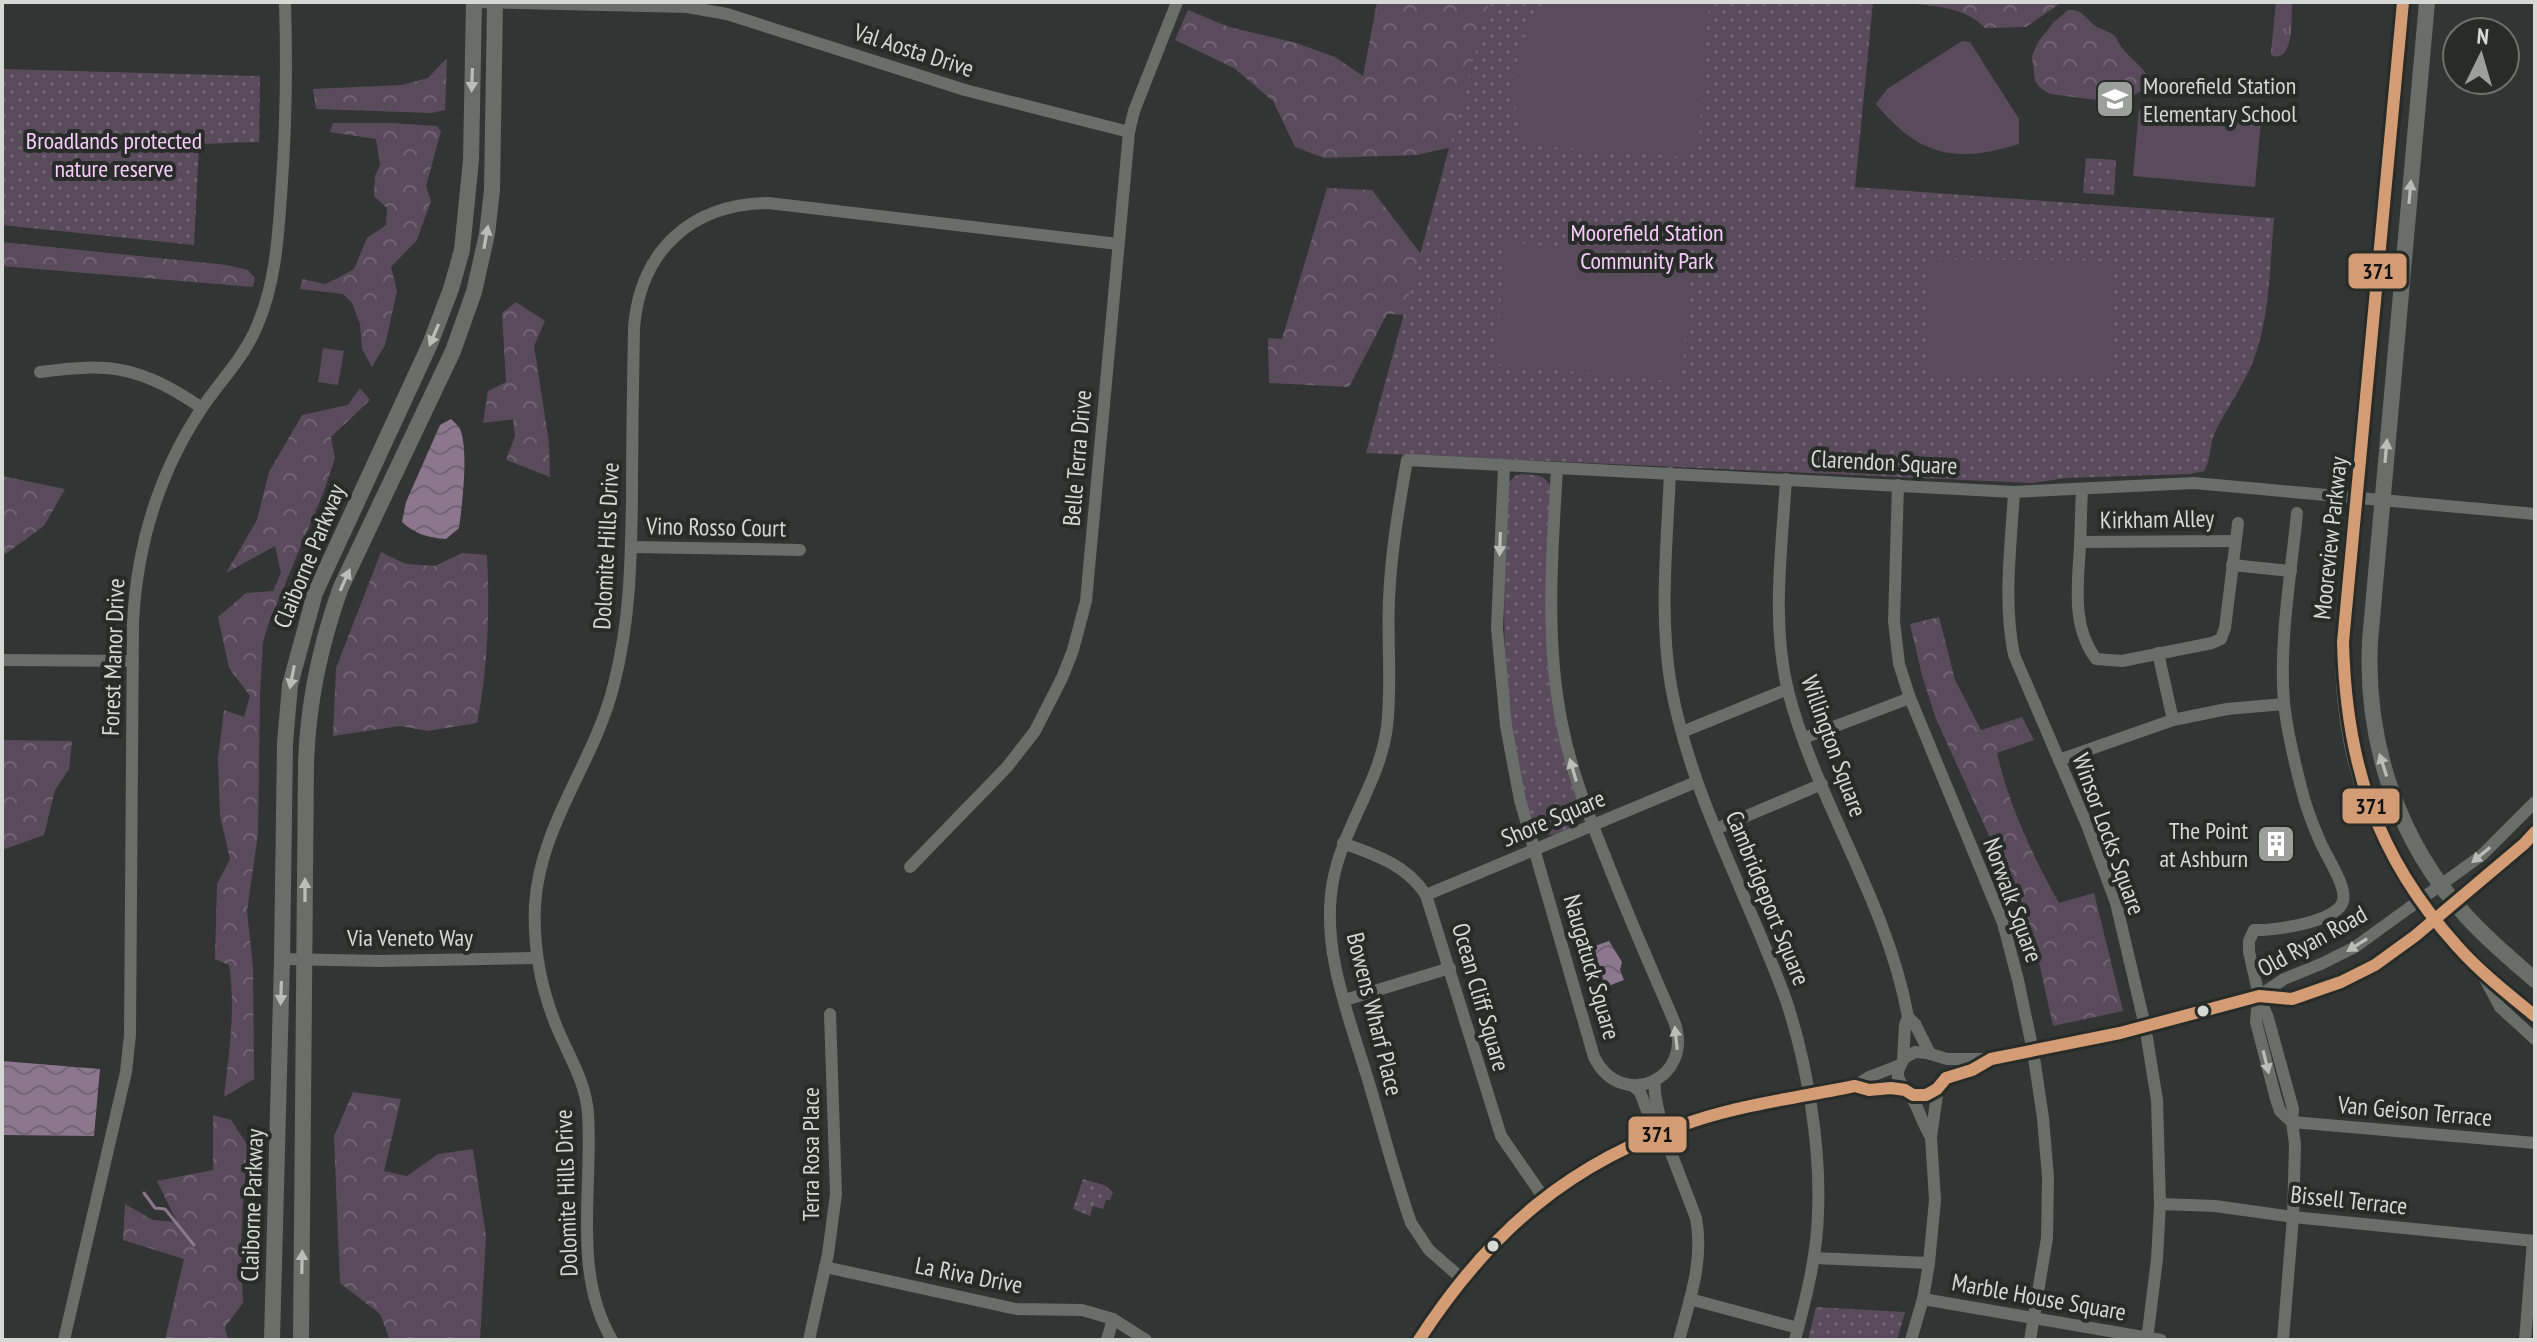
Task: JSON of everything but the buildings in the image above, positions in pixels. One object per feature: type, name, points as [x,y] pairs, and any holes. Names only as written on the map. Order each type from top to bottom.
[{"type":"main road","name":"Claiborne Parkway","points":[[272,1340],[285,743],[290,685],[315,593],[430,344],[462,250],[471,160],[476,2]]},
{"type":"main road","name":"Claiborne Parkway","points":[[301,1340],[306,763],[315,671],[341,587],[453,351],[474,292],[487,234],[492,190],[495,2]]},
{"type":"main road","name":"Mooreview Parkway","points":[[2403,2],[2343,642],[2346,715],[2361,783],[2374,819],[2420,900],[2477,966],[2535,1016]]},
{"type":"main road","name":"Mooreview Parkway","points":[[2427,2],[2368,673],[2376,743],[2410,836],[2424,861],[2468,918],[2535,980]]},
{"type":"street","name":"Forest Manor Drive","points":[[64,1340],[126,1072],[130,1035],[134,597],[146,529],[170,465],[202,408],[245,350],[257,328],[272,280],[285,144],[285,2]]},
{"type":"street","name":"Val Aosta Drive","points":[[476,2],[687,7],[714,11],[965,90],[1129,132]]},
{"type":"street","name":"Belle Terra Drive","points":[[910,867],[1007,767],[1035,731],[1073,650],[1086,601],[1129,132],[1134,111],[1177,2]]},
{"type":"street","name":"Dolomite Hills Drive","points":[[612,1340],[596,1306],[588,1267],[589,1130],[584,1088],[550,1012],[537,958],[535,904],[542,859],[550,833],[589,755],[613,689],[628,619],[635,311],[639,293],[656,257],[681,231],[732,206],[768,203],[1118,244]]},
{"type":"street","points":[[40,372],[80,367],[120,369],[158,381],[202,408]]},
{"type":"street","name":"Clarendon Square","points":[[1407,460],[2014,492],[2194,483],[2535,514]]},
{"type":"street","name":"Bowens Wharf Place","points":[[1407,460],[1393,545],[1387,649],[1389,705],[1384,744],[1380,760],[1343,843],[1333,884],[1330,919],[1333,952],[1345,1000],[1411,1223],[1429,1250],[1460,1277]]},
{"type":"street","name":"Naugatuck Square","points":[[1504,466],[1497,628],[1502,697],[1518,788],[1594,1057],[1601,1070],[1613,1080],[1632,1085]]},
{"type":"street","name":"Naugatuck Square","points":[[1557,469],[1551,601],[1553,663],[1562,723],[1591,827],[1677,1029],[1677,1054],[1666,1073],[1655,1082]]},
{"type":"street","name":"Cambridgeport Square","points":[[1670,473],[1664,588],[1671,685],[1696,782],[1786,1000],[1814,1133],[1819,1212],[1814,1258],[1797,1334]]},
{"type":"street","name":"Willington Square","points":[[1786,479],[1779,588],[1780,636],[1788,689],[1822,784],[1891,951],[1908,1017],[1901,1062]]},
{"type":"street","name":"Norwalk Square","points":[[1898,485],[1894,621],[1899,664],[1910,698],[2003,923],[2033,1051],[2048,1177],[2047,1238],[2030,1340]]},
{"type":"street","points":[[2082,489],[2077,598],[2079,619],[2088,649],[2096,659],[2122,661],[2221,639],[2238,523]]},
{"type":"street","name":"Winsor Locks Square","points":[[2014,492],[2008,595],[2014,655],[2087,825],[2116,903],[2145,1026],[2157,1100],[2160,1204],[2152,1339]]},
{"type":"street","points":[[2283,1340],[2293,1217],[2295,1144],[2292,1122],[2280,1111],[2256,1022],[2259,996],[2249,941],[2254,930],[2274,931],[2330,915],[2339,910],[2344,900],[2343,889],[2319,840],[2302,791],[2284,704],[2285,643],[2297,513]]},
{"type":"street","name":"Kirkham Alley","points":[[2080,542],[2235,541]]},
{"type":"street","name":"Vino Rosso Court","points":[[631,547],[800,550]]},
{"type":"street","points":[[2232,565],[2291,571]]},
{"type":"street","points":[[2158,653],[2173,720]]},
{"type":"street","points":[[2,660],[133,661]]},
{"type":"street","points":[[1682,732],[1788,689]]},
{"type":"street","points":[[1804,738],[1910,698]]},
{"type":"street","points":[[2059,760],[2173,720],[2227,709],[2284,704]]},
{"type":"street","name":"Shore Square","points":[[1426,895],[1696,782]]},
{"type":"street","points":[[1716,829],[1822,784]]},
{"type":"street","name":"Old Ryan Road","points":[[1419,1340],[1460,1277],[1506,1230],[1544,1198],[1600,1161],[1663,1132],[1718,1114],[1855,1086],[1915,1052],[1953,1059],[1991,1059],[2120,1033],[2259,996],[2284,979],[2355,947],[2482,855],[2535,802]]},
{"type":"street","name":"Old Ryan Road","points":[[2259,996],[2292,999],[2341,982],[2375,965],[2435,919],[2535,832]]},
{"type":"street","name":"Ocean Cliff Square","points":[[1343,843],[1398,866],[1418,882],[1426,895],[1501,1136],[1544,1198]]},
{"type":"street","name":"Via Veneto Way","points":[[282,959],[537,958]]},
{"type":"street","points":[[2477,966],[2500,1007],[2535,1039]]},
{"type":"street","points":[[1345,1000],[1450,968]]},
{"type":"street","name":"Terra Rosa Place","points":[[809,1340],[833,1227],[836,1194],[830,1014]]},
{"type":"street","name":"Willington Square","points":[[1908,1017],[1932,1055]]},
{"type":"street","points":[[1911,1340],[1923,1299],[1935,1200],[1931,1137],[1943,1073],[1932,1055]]},
{"type":"street","name":"Old Ryan Road","points":[[1855,1086],[1869,1090],[1891,1088],[1913,1095],[1926,1095],[1946,1078],[1972,1070],[1991,1059]]},
{"type":"street","points":[[1901,1062],[1898,1078],[1918,1107],[1931,1137]]},
{"type":"street","points":[[1632,1085],[1655,1082],[1654,1093],[1663,1132],[1699,1231],[1700,1250],[1679,1340]]},
{"type":"street","points":[[1632,1085],[1640,1092],[1651,1121],[1663,1132]]},
{"type":"street","name":"Van Geison Terrace","points":[[2292,1122],[2535,1143]]},
{"type":"street","name":"Bissell Terrace","points":[[2160,1204],[2215,1206],[2293,1217],[2534,1241]]},
{"type":"street","points":[[2525,1340],[2534,1241]]},
{"type":"street","points":[[1814,1258],[1929,1263]]},
{"type":"street","name":"La Riva Drive","points":[[825,1267],[1016,1309],[1070,1308],[1113,1319],[1146,1340]]},
{"type":"street","points":[[1690,1299],[1797,1334]]},
{"type":"street","name":"Marble House Square","points":[[1923,1299],[2152,1339]]},
{"type":"street","points":[[1107,1340],[1113,1319]]},
{"type":"green space","points":[[1377,2],[1495,2],[1452,147],[1417,155],[1324,158],[1295,147],[1273,101],[1234,68],[1175,40],[1188,10],[1229,27],[1296,43],[1335,57],[1363,76]]},
{"type":"green space","name":"Moorefield Station Community Park","points":[[1489,2],[1873,2],[1855,187],[2274,218],[2269,287],[2261,337],[2248,373],[2214,435],[2204,471],[2066,478],[2032,483],[1366,453]]},
{"type":"green space","points":[[1548,2],[1709,2],[1698,147],[1685,157],[1526,145],[1515,108],[1515,70],[1526,34]]},
{"type":"green space","points":[[1887,2],[2062,2],[2026,27],[1985,28],[1952,10]]},
{"type":"green space","points":[[2276,2],[2292,2],[2290,37],[2285,52],[2272,56],[2271,52]]},
{"type":"green space","points":[[2068,10],[2081,13],[2097,27],[2116,37],[2123,50],[2148,77],[2152,84],[2147,91],[2120,103],[2050,94],[2039,87],[2035,81],[2032,56],[2038,42]]},
{"type":"green space","points":[[1962,41],[1970,42],[2019,119],[2019,144],[1976,154],[1940,151],[1907,135],[1876,104],[1887,89]]},
{"type":"green space","points":[[447,58],[445,110],[432,113],[316,109],[313,89],[402,85],[428,78]]},
{"type":"green space","name":"Broadlands protected nature reserve","points":[[2,69],[260,76],[259,142],[199,144],[194,245],[2,225]]},
{"type":"green space","points":[[2139,109],[2261,120],[2255,187],[2133,176]]},
{"type":"green space","points":[[333,123],[437,126],[441,131],[426,186],[431,201],[417,240],[391,267],[397,291],[385,345],[372,367],[362,349],[360,324],[352,303],[343,294],[300,289],[302,279],[325,284],[354,269],[367,238],[386,225],[387,208],[374,196],[375,176],[380,165],[376,139],[330,132]]},
{"type":"green space","points":[[2086,158],[2116,160],[2114,195],[2083,193]]},
{"type":"green space","points":[[1327,188],[1372,190],[1427,262],[1439,316],[1387,314],[1349,387],[1269,383],[1268,338],[1282,339]]},
{"type":"green space","points":[[2,242],[227,265],[248,270],[255,278],[253,287],[2,266]]},
{"type":"green space","points":[[1506,242],[1692,260],[1681,382],[1495,364]]},
{"type":"green space","points":[[1930,259],[2114,261],[2113,376],[1928,373]]},
{"type":"green space","points":[[516,302],[545,321],[534,346],[549,443],[550,477],[506,460],[515,436],[513,419],[483,423],[488,391],[506,382],[502,313]]},
{"type":"green space","points":[[323,348],[344,351],[338,385],[318,382]]},
{"type":"green space","points":[[360,388],[370,400],[331,437],[335,458],[263,642],[258,834],[247,911],[253,967],[254,1079],[224,1097],[231,1031],[231,982],[229,965],[215,959],[217,884],[230,859],[220,816],[218,759],[224,710],[244,717],[250,696],[229,668],[218,617],[246,593],[273,591],[281,573],[275,546],[226,573],[257,520],[269,472],[302,415],[348,405]]},
{"type":"green space","points":[[1522,474],[1543,478],[1551,488],[1547,617],[1581,810],[1580,817],[1571,828],[1550,835],[1536,832],[1528,813],[1514,742],[1506,668],[1504,594],[1508,483]]},
{"type":"green space","points":[[2,476],[65,489],[44,526],[4,555],[2,555]]},
{"type":"green space","points":[[381,552],[406,564],[435,566],[462,553],[487,555],[487,639],[477,723],[428,731],[400,726],[333,736],[336,668]]},
{"type":"green space","points":[[1939,617],[1955,680],[1981,730],[2022,717],[2034,740],[1997,753],[2008,791],[2031,849],[2059,903],[2094,893],[2123,1011],[2053,1026],[2032,930],[1936,719],[1922,675],[1910,624]]},
{"type":"green space","points":[[2,740],[72,741],[69,769],[55,790],[44,835],[2,850]]},
{"type":"green space","points":[[353,1092],[401,1099],[384,1171],[407,1176],[438,1154],[473,1149],[486,1236],[480,1340],[390,1340],[380,1314],[340,1283],[334,1136]]},
{"type":"green space","points":[[213,1115],[231,1120],[249,1147],[242,1225],[243,1303],[225,1327],[228,1340],[165,1340],[184,1259],[123,1240],[125,1204],[153,1220],[177,1222],[157,1181],[213,1170]]},
{"type":"green space","points":[[1083,1179],[1104,1185],[1113,1192],[1103,1209],[1093,1206],[1090,1216],[1073,1209]]},
{"type":"green space","points":[[1816,1307],[1905,1312],[1897,1340],[1808,1340]]},
{"type":"water","points":[[451,419],[459,428],[464,450],[459,528],[446,539],[434,538],[412,530],[402,522],[406,502],[440,425]]},
{"type":"water","points":[[1609,941],[1622,962],[1620,970],[1624,980],[1603,988],[1589,948]]},
{"type":"water","points":[[2,1061],[100,1069],[94,1136],[2,1135]]},
{"type":"waterway","points":[[144,1193],[155,1208],[165,1209],[194,1245]]},
{"type":"transit line","name":"371","points":[[2403,2],[2343,642],[2345,686],[2359,767],[2370,805],[2405,877],[2466,956],[2535,1016]]},
{"type":"transit line","name":"371","points":[[1419,1340],[1474,1266],[1536,1205],[1571,1179],[1649,1137],[1734,1110],[1855,1086],[1869,1090],[1891,1088],[1913,1095],[1926,1095],[1937,1089],[1946,1078],[1972,1070],[1991,1059],[2120,1033],[2259,996],[2292,999],[2341,982],[2375,965],[2415,936],[2535,832]]},
{"type":"place","name":"Moorefield Station Elementary School","points":[[2115,99]]},
{"type":"place","name":"The Point at Ashburn","points":[[2276,844]]}]
